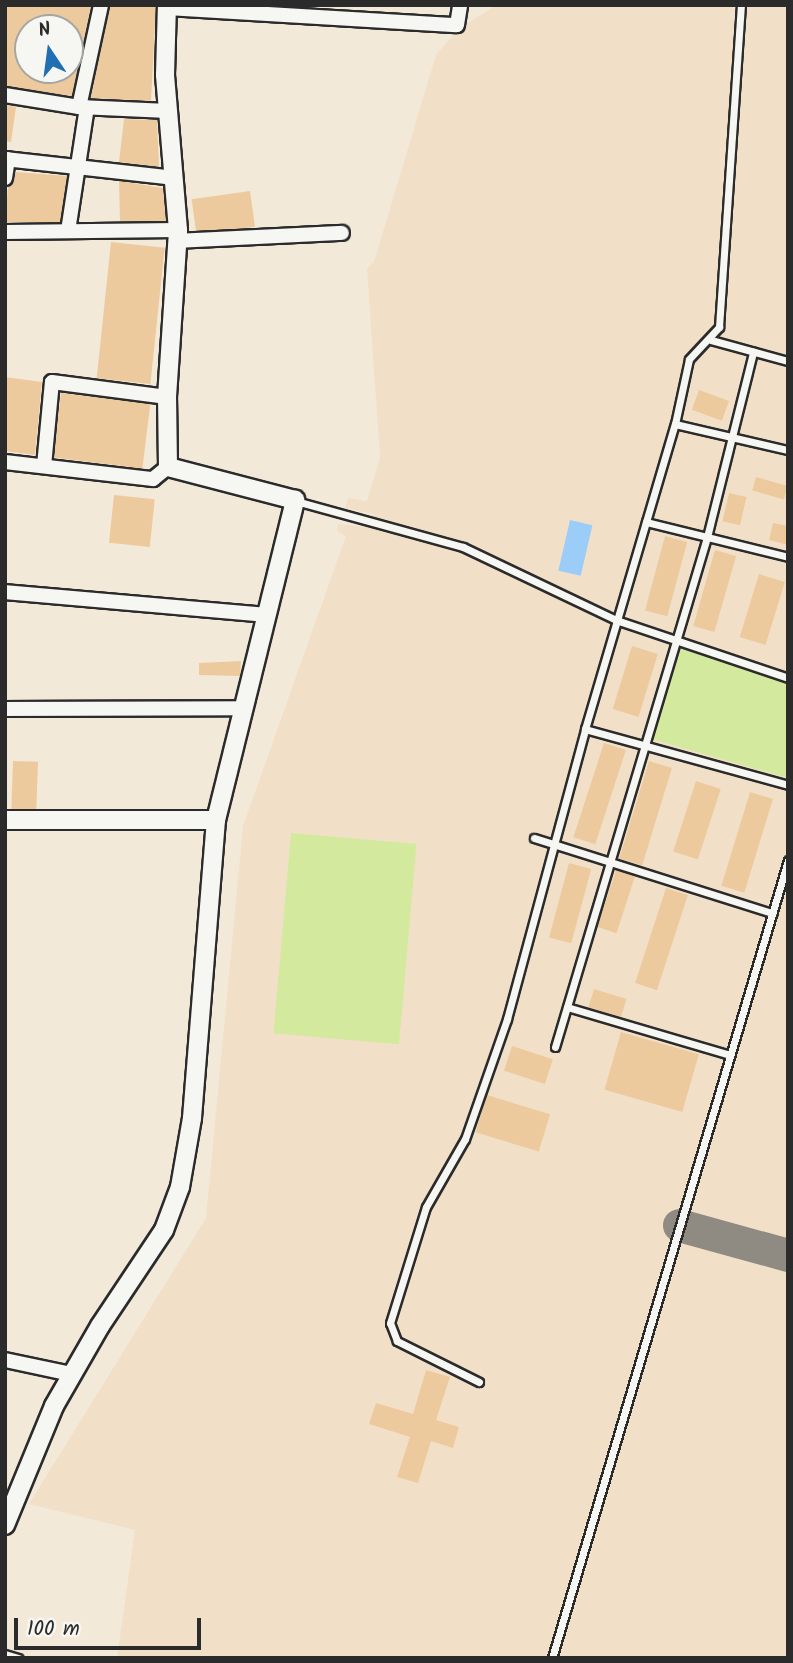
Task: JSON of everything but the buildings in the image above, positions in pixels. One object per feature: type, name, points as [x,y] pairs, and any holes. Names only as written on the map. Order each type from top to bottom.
[{"type":"street","points":[[68,231],[83,107],[101,5]]},
{"type":"street","points":[[5,462],[153,480],[168,467],[167,397],[178,235],[168,111],[167,7],[343,13],[457,24],[460,5]]},
{"type":"street","points":[[5,94],[83,107],[168,111]]},
{"type":"street","points":[[5,178],[6,159],[175,178]]},
{"type":"street","points":[[5,232],[178,235],[342,233]]},
{"type":"street","points":[[44,466],[52,382],[167,397]]},
{"type":"street","points":[[5,1525],[71,1374],[164,1230],[180,1186],[192,1118],[216,820],[295,500],[168,467]]},
{"type":"street","points":[[5,592],[266,615]]},
{"type":"street","points":[[5,709],[243,708]]},
{"type":"street","points":[[5,820],[216,820]]},
{"type":"street","points":[[5,1360],[71,1374]]},
{"type":"lane","points":[[479,1382],[397,1341],[390,1327],[426,1207],[465,1139],[507,1019],[585,729],[675,424],[691,356],[711,340],[720,322],[741,5]]},
{"type":"lane","points":[[711,340],[788,361]]},
{"type":"lane","points":[[555,1047],[707,537],[753,352]]},
{"type":"lane","points":[[675,424],[788,450]]},
{"type":"lane","points":[[295,500],[463,547],[616,620],[788,678]]},
{"type":"lane","points":[[646,522],[788,557]]},
{"type":"lane","points":[[585,729],[788,785]]},
{"type":"lane","points":[[534,838],[772,913]]},
{"type":"lane","points":[[552,1658],[727,1054],[788,860]]},
{"type":"lane","points":[[567,1007],[727,1054]]},
{"type":"lane","points":[[5,1654],[18,1658]]},
{"type":"shaded area","points":[[497,5],[788,5],[788,1658],[117,1658],[135,1530],[29,1504],[206,1218],[243,826],[346,536],[337,531],[338,524],[367,527],[373,514],[345,508],[348,498],[367,501],[380,458],[367,268],[374,262],[436,55],[458,29]]},
{"type":"green space","points":[[675,647],[788,679],[788,778],[648,738]]},
{"type":"green space","points":[[291,833],[417,844],[399,1044],[273,1033]]},
{"type":"water","points":[[570,520],[592,525],[581,576],[558,571]]},
{"type":"taxiway","points":[[679,1225],[788,1255]]}]
